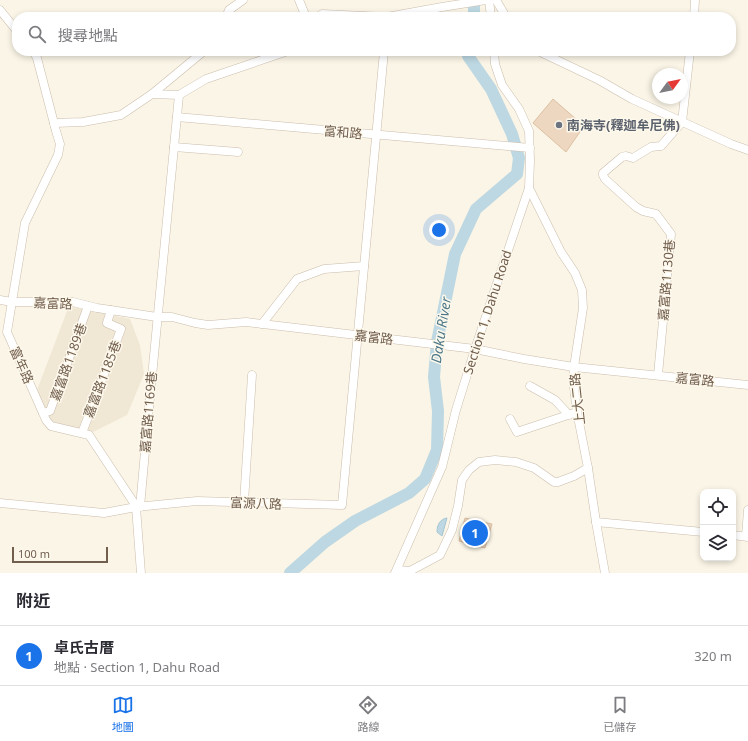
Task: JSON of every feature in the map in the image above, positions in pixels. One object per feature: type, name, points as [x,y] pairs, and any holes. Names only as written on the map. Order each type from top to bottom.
[{"type":"street","points":[[228,12],[243,0]]},
{"type":"street","points":[[299,0],[304,12]]},
{"type":"street","points":[[405,12],[439,3],[486,0]]},
{"type":"street","points":[[489,0],[490,12]]},
{"type":"street","points":[[496,0],[503,12]]},
{"type":"street","points":[[695,12],[696,0]]},
{"type":"street","points":[[0,10],[12,24]]},
{"type":"street","name":"富年路","points":[[36,56],[60,144],[58,155],[25,223],[7,332],[46,420],[51,426],[89,435],[138,507],[141,573]]},
{"type":"street","points":[[54,123],[83,122],[122,115],[152,94],[198,56]]},
{"type":"street","points":[[152,94],[179,96],[206,80],[274,56]]},
{"type":"street","points":[[357,335],[384,56]]},
{"type":"street","name":"Section 1, Dahu Road","points":[[396,571],[442,467],[456,410],[475,349],[529,188],[530,161],[527,148],[529,131],[519,109],[502,85],[495,64],[494,56]]},
{"type":"street","points":[[549,56],[599,80],[632,99],[731,144],[748,150]]},
{"type":"street","points":[[682,122],[689,56]]},
{"type":"street","name":"嘉富路1169巷","points":[[138,507],[179,96]]},
{"type":"street","name":"富和路","points":[[177,118],[527,148]]},
{"type":"street","name":"嘉富路1130巷","points":[[658,375],[671,234],[656,214],[643,211],[636,207],[605,179],[603,175],[622,157],[626,156],[633,158],[652,146],[661,146],[682,122]]},
{"type":"street","points":[[174,147],[238,152]]},
{"type":"street","name":"上大二路","points":[[529,188],[561,252],[575,273],[582,290],[583,308],[573,379],[577,412],[588,468],[605,573]]},
{"type":"street","points":[[262,324],[297,279],[324,269],[364,266]]},
{"type":"street","name":"嘉富路","points":[[0,300],[12,302],[73,302],[111,310],[158,317],[172,317],[208,325],[246,322],[461,347],[574,367],[748,385]]},
{"type":"street","name":"嘉富路1189巷","points":[[43,413],[50,411],[88,306]]},
{"type":"street","name":"嘉富路1185巷","points":[[82,433],[121,329],[107,323],[111,310]]},
{"type":"street","name":"富源八路","points":[[0,503],[104,513],[138,507],[197,501],[342,505],[357,335]]},
{"type":"street","points":[[244,502],[252,375]]},
{"type":"street","points":[[530,386],[555,400],[568,415]]},
{"type":"street","points":[[510,419],[517,432],[577,412]]},
{"type":"street","points":[[396,571],[410,572],[440,555],[452,530],[462,480],[469,470],[479,462],[495,460],[516,462],[534,468],[554,482],[574,476],[588,468]]},
{"type":"street","points":[[736,535],[747,536],[748,510]]},
{"type":"street","points":[[596,522],[700,532]]},
{"type":"shaded area","points":[[69,306],[130,319],[140,345],[144,374],[127,415],[93,432],[53,423],[48,418],[37,390]]},
{"type":"water","points":[[447,518],[442,536],[437,532],[439,523]]},
{"type":"building","name":"南海寺(釋迦牟尼佛)","points":[[553,99],[584,126],[566,152],[533,123]]},
{"type":"building","points":[[465,518],[492,524],[485,548],[459,541]]},
{"type":"waterway","name":"Daku River","points":[[474,0],[474,12]]},
{"type":"waterway","name":"Daku River","points":[[290,573],[325,542],[355,521],[409,493],[425,479],[437,450],[438,411],[434,377],[437,342],[455,254],[476,209],[517,174],[519,158],[512,134],[491,89],[468,56]]},
{"type":"place","name":"南海寺(釋迦牟尼佛)","points":[[559,125]]},
{"type":"place","name":"卓氏古厝","points":[[475,533]]}]
